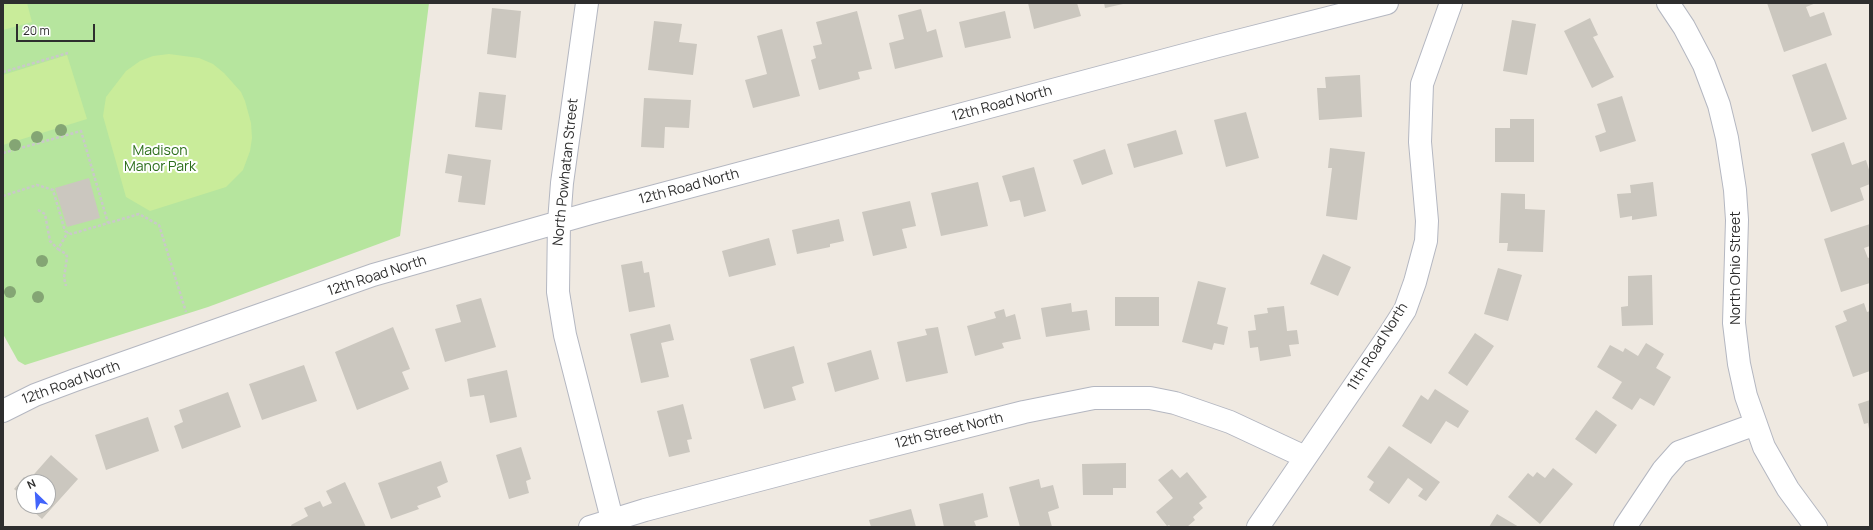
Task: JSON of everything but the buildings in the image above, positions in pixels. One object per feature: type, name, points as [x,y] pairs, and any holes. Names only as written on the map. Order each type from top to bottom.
[{"type":"street","name":"North Powhatan Street","points":[[587,3],[565,160],[559,222],[558,292],[564,335],[613,524]]},
{"type":"street","name":"12th Road North","points":[[3,411],[35,395],[75,380],[374,275],[559,222],[1218,46],[1387,3]]},
{"type":"street","name":"11th Road North","points":[[1258,527],[1401,316],[1415,282],[1426,241],[1427,221],[1420,142],[1422,84],[1450,3]]},
{"type":"street","name":"North Ohio Street","points":[[1668,3],[1684,27],[1704,65],[1719,105],[1728,138],[1735,190],[1737,220],[1734,305],[1736,337],[1742,377],[1764,447],[1781,478],[1816,527]]},
{"type":"street","name":"12th Street North","points":[[590,527],[613,524],[835,460],[1024,412],[1094,398],[1150,398],[1175,403],[1230,422],[1305,457]]},
{"type":"street","points":[[1625,527],[1663,470],[1679,452],[1756,424]]},
{"type":"path","points":[[3,72],[68,53]]},
{"type":"path","points":[[3,153],[81,131],[108,223]]},
{"type":"path","points":[[3,196],[38,185],[53,190],[65,231],[70,234],[139,214],[159,225],[186,312]]},
{"type":"path","points":[[38,210],[45,214],[50,241],[66,254],[67,257],[64,278],[66,286]]},
{"type":"path","points":[[58,249],[68,232]]},
{"type":"green space","name":"Madison Manor Park","points":[[3,3],[429,3],[400,236],[208,307],[25,365],[18,361],[3,334]]},
{"type":"green space","points":[[3,3],[27,3],[32,22],[3,30]]},
{"type":"green space","points":[[169,54],[199,58],[213,64],[224,73],[241,92],[245,101],[251,123],[252,138],[250,151],[243,170],[226,187],[150,211],[126,197],[103,116],[106,97],[126,71],[140,61],[153,56]]},
{"type":"green space","points":[[67,55],[87,119],[3,145],[3,75]]}]
